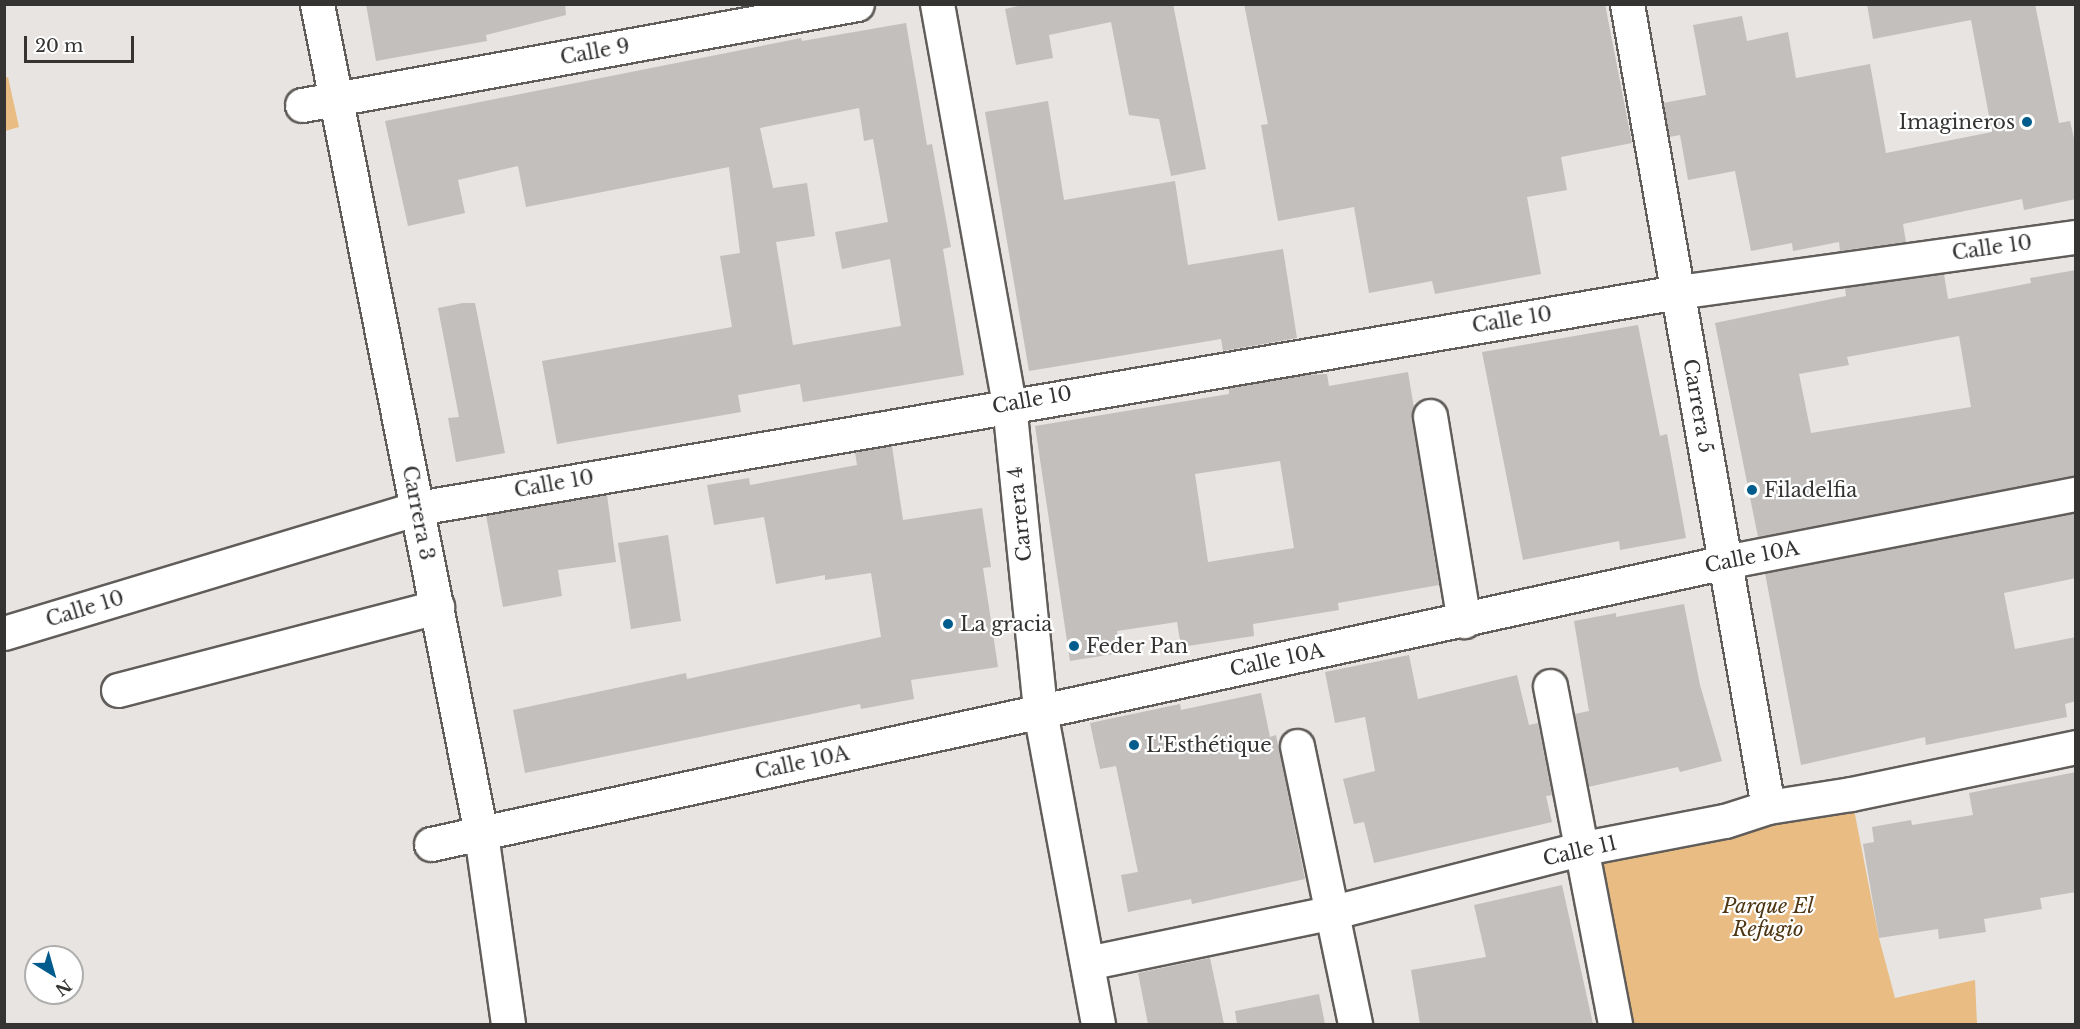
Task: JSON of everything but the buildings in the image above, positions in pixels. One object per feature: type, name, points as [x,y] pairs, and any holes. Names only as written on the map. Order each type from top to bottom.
[{"type":"street","name":"Carrera 3","points":[[317,4],[334,100],[418,508],[481,834],[508,1024]]},
{"type":"street","name":"Calle 9","points":[[302,105],[857,4]]},
{"type":"street","name":"Carrera 4","points":[[937,4],[1009,404],[1040,711],[1098,1024]]},
{"type":"street","name":"Carrera 5","points":[[1627,4],[1768,807]]},
{"type":"street","name":"Calle 10","points":[[4,633],[418,508],[1009,404],[1678,292],[2076,237]]},
{"type":"street","points":[[1430,416],[1464,621]]},
{"type":"street","name":"Calle 10A","points":[[431,844],[1464,621],[1725,562],[2076,494]]},
{"type":"street","points":[[117,690],[437,608]]},
{"type":"street","points":[[1550,686],[1615,1024]]},
{"type":"street","points":[[1297,746],[1334,912],[1355,1024]]},
{"type":"street","name":"Calle 11","points":[[1087,963],[1334,912],[1580,849],[1725,821],[1768,807],[1851,794],[2076,747]]},
{"type":"green space","points":[[8,77],[19,127],[5,131],[5,78]]},
{"type":"green space","name":"Parque El Refugio","points":[[1851,794],[1879,938],[1895,998],[1975,980],[1977,1024],[1615,1024],[1579,849]]},
{"type":"place","name":"Imagineros","points":[[2027,122]]},
{"type":"place","name":"Filadelfia","points":[[1752,490]]},
{"type":"place","name":"La gracia","points":[[948,624]]},
{"type":"place","name":"Feder Pan","points":[[1074,646]]},
{"type":"place","name":"L'Esthétique","points":[[1134,745]]}]
